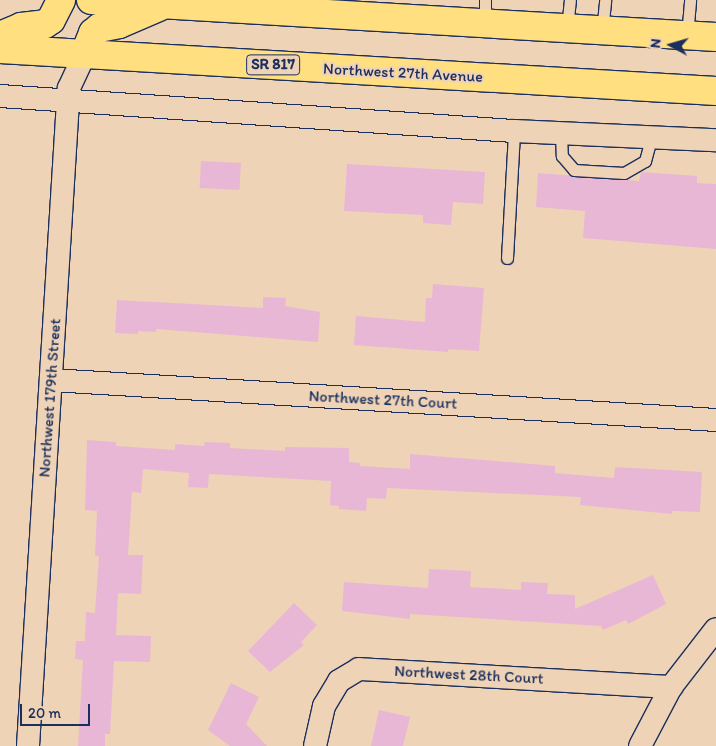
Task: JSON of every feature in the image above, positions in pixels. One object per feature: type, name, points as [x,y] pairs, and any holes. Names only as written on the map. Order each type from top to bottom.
[{"type":"main road","points":[[0,36],[21,27],[45,24],[51,20],[61,0]]},
{"type":"main road","points":[[91,0],[164,4],[485,12],[567,28],[716,37]]},
{"type":"main road","points":[[85,53],[93,33],[99,28],[119,24],[164,4]]},
{"type":"main road","name":"Northwest 27th Avenue","points":[[0,48],[716,91]]},
{"type":"street","name":"Northwest 179th Street","points":[[28,746],[69,88],[85,53]]},
{"type":"street","points":[[0,96],[514,131],[651,139],[716,140]]},
{"type":"street","name":"Northwest 27th Court","points":[[51,380],[716,420]]},
{"type":"street","points":[[640,746],[672,687],[716,629]]},
{"type":"street","name":"Northwest 28th Court","points":[[315,746],[324,706],[340,681],[359,669],[672,687]]},
{"type":"lane","points":[[567,28],[570,0]]},
{"type":"lane","points":[[602,30],[605,0]]},
{"type":"lane","points":[[687,36],[690,0]]},
{"type":"lane","points":[[507,258],[514,131]]},
{"type":"lane","points":[[561,133],[562,156],[574,170],[624,173],[645,161],[651,139]]},
{"type":"building","points":[[201,161],[241,163],[240,190],[200,188]]},
{"type":"building","points":[[347,164],[485,172],[483,204],[453,202],[451,225],[423,223],[423,215],[344,211]]},
{"type":"building","points":[[641,172],[697,176],[697,183],[716,184],[716,249],[583,238],[585,211],[536,207],[538,173],[639,181]]},
{"type":"building","points":[[433,284],[484,288],[479,351],[448,349],[448,352],[354,345],[356,316],[425,322],[426,298],[432,298]]},
{"type":"building","points":[[263,297],[286,298],[285,306],[320,312],[318,342],[156,329],[156,332],[138,331],[138,334],[115,333],[117,300],[263,308]]},
{"type":"building","points":[[87,440],[116,442],[116,446],[175,450],[175,444],[204,446],[205,442],[230,443],[230,448],[285,451],[285,447],[349,448],[349,462],[360,463],[360,466],[410,469],[410,454],[555,466],[555,473],[614,478],[615,467],[702,472],[700,512],[672,511],[672,514],[580,505],[581,497],[387,488],[386,499],[367,498],[366,511],[339,509],[339,506],[330,505],[331,481],[209,474],[208,488],[188,487],[189,473],[143,469],[141,493],[132,492],[128,555],[143,555],[141,594],[118,593],[116,635],[151,636],[150,662],[114,661],[110,734],[105,734],[105,746],[78,746],[83,660],[75,659],[76,641],[85,641],[86,612],[95,613],[99,556],[95,556],[97,511],[85,510]]},
{"type":"building","points":[[429,569],[471,571],[470,587],[521,590],[521,582],[548,583],[547,594],[575,595],[575,609],[653,575],[666,604],[628,624],[626,620],[603,630],[601,626],[410,614],[410,619],[342,611],[344,582],[428,588]]},
{"type":"building","points":[[294,603],[317,625],[301,642],[304,645],[270,672],[248,651]]},
{"type":"building","points":[[231,683],[259,697],[246,724],[267,746],[230,746],[208,730]]},
{"type":"building","points":[[379,710],[410,717],[403,746],[371,746]]}]
